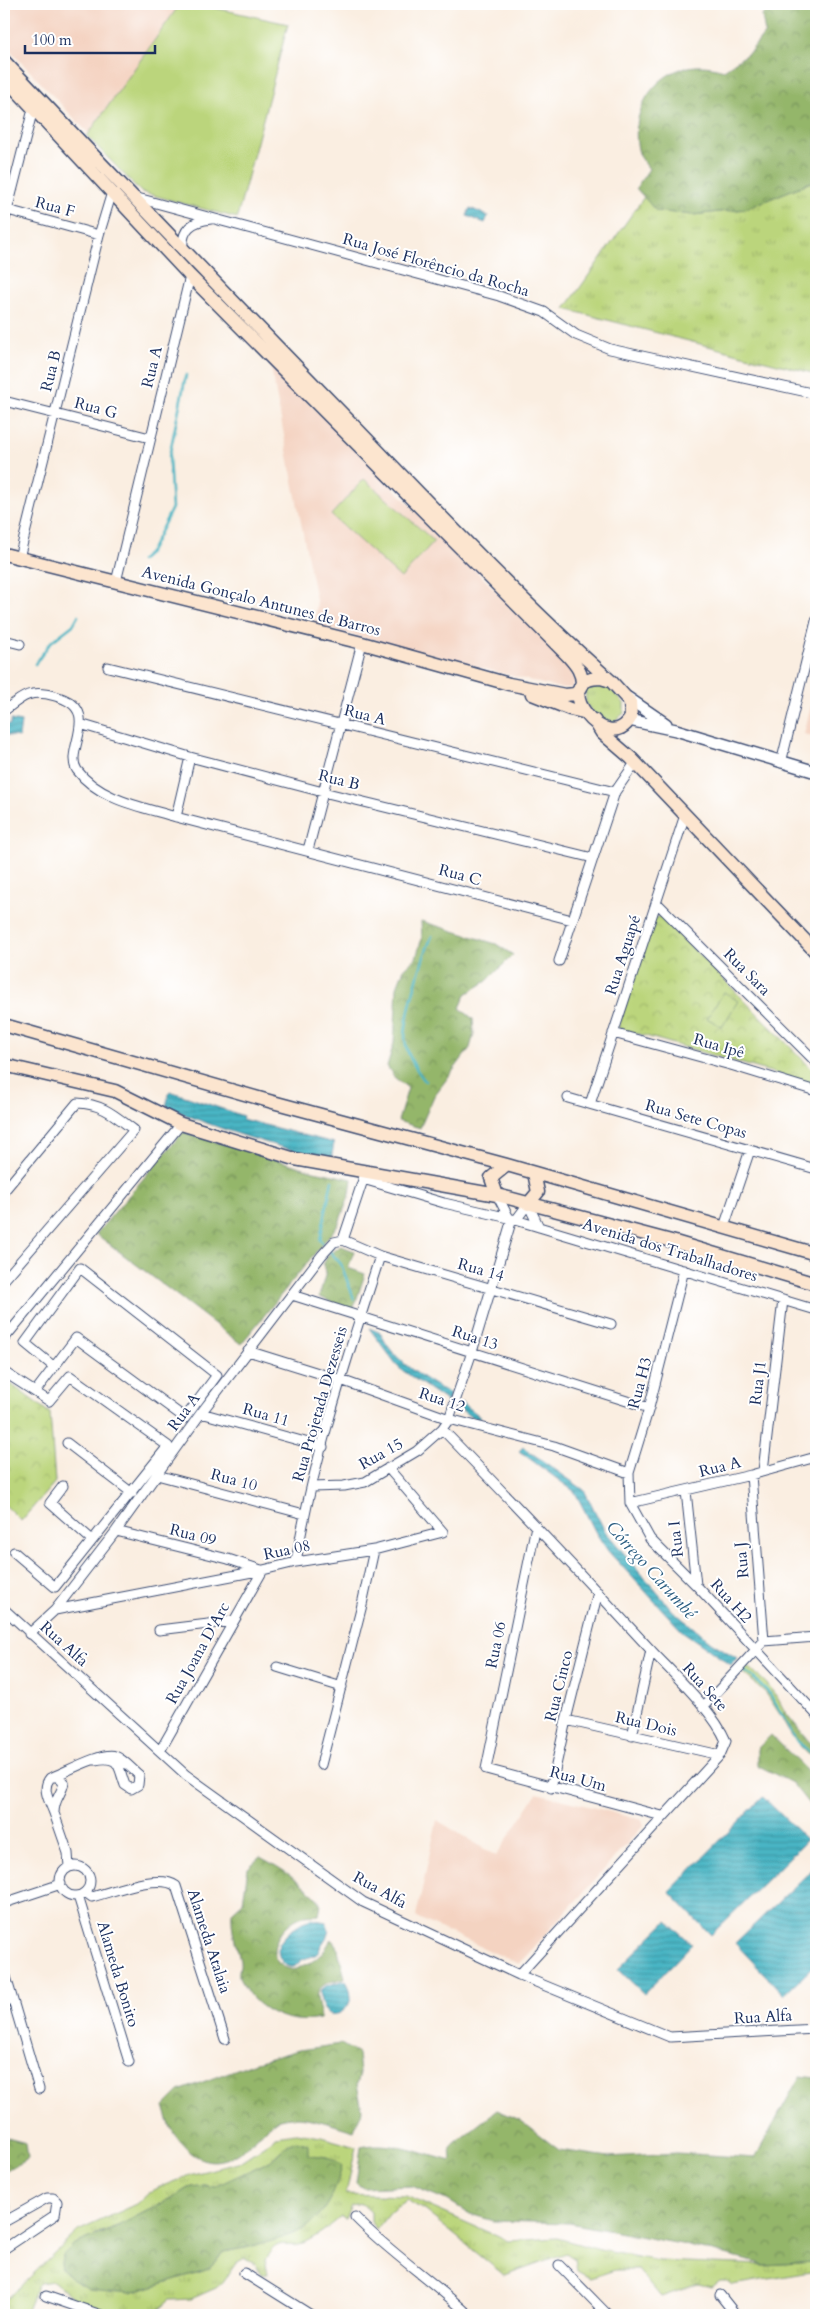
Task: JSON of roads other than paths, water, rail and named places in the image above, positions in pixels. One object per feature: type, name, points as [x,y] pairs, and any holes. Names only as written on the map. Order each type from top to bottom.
[{"type":"main road","points":[[4,61],[183,250],[498,575],[628,698],[632,709],[625,724],[622,743],[633,761]]},
{"type":"main road","points":[[4,77],[190,276],[568,656],[581,674],[582,687],[578,700],[583,712],[608,729],[625,724]]},
{"type":"main road","name":"Avenida Gonçalo Antunes de Barros","points":[[4,554],[362,643],[509,684],[565,695],[575,694],[582,687]]},
{"type":"main road","points":[[582,687],[594,678],[605,678],[612,682]]},
{"type":"main road","name":"Avenida Gonçalo Antunes de Barros","points":[[509,684],[559,705],[583,712]]},
{"type":"main road","points":[[594,720],[602,733],[633,761],[816,952]]},
{"type":"main road","points":[[4,1025],[269,1101],[507,1164],[816,1254]]},
{"type":"main road","points":[[4,1064],[115,1091],[181,1124],[295,1159],[365,1175],[497,1195],[528,1204],[548,1207],[816,1284]]},
{"type":"main road","points":[[497,1195],[491,1178],[507,1164]]},
{"type":"main road","points":[[528,1204],[538,1192],[534,1173]]},
{"type":"street","points":[[4,223],[5,210],[33,109]]},
{"type":"street","name":"Rua B","points":[[19,558],[99,235],[112,192]]},
{"type":"street","name":"Rua José Florêncio da Rocha","points":[[132,196],[499,296],[544,312],[576,335],[610,349],[816,394]]},
{"type":"street","name":"Rua F","points":[[5,210],[99,235]]},
{"type":"street","name":"Rua José Florêncio da Rocha","points":[[183,250],[183,234],[188,227],[202,220],[216,219]]},
{"type":"street","name":"Rua A","points":[[116,582],[190,276]]},
{"type":"street","name":"Rua G","points":[[4,401],[150,438]]},
{"type":"street","points":[[781,763],[816,621]]},
{"type":"street","points":[[4,640],[20,644]]},
{"type":"street","points":[[308,850],[362,643]]},
{"type":"street","name":"Rua A","points":[[108,667],[615,792]]},
{"type":"street","points":[[4,711],[28,694],[43,692],[71,702],[79,715],[80,724]]},
{"type":"street","points":[[628,698],[649,714],[676,730]]},
{"type":"street","name":"Rua B","points":[[80,724],[190,757],[323,792],[593,858]]},
{"type":"street","name":"Rua C","points":[[80,724],[75,758],[76,768],[89,782],[118,799],[176,817],[572,920]]},
{"type":"street","points":[[625,724],[676,730],[816,772]]},
{"type":"street","points":[[176,817],[190,757]]},
{"type":"street","points":[[559,961],[615,792],[633,761]]},
{"type":"street","name":"Rua Aguapé","points":[[590,1104],[685,815]]},
{"type":"street","name":"Rua Sara","points":[[656,902],[816,1062]]},
{"type":"street","name":"Rua Ipê","points":[[613,1032],[816,1091]]},
{"type":"street","name":"Rua Sete Copas","points":[[568,1098],[816,1169]]},
{"type":"street","points":[[4,1191],[77,1103],[104,1108],[134,1130],[4,1280]]},
{"type":"street","points":[[4,1338],[181,1124]]},
{"type":"street","points":[[724,1227],[750,1150]]},
{"type":"street","points":[[339,1241],[365,1175]]},
{"type":"street","name":"Avenida dos Trabalhadores","points":[[365,1175],[444,1203],[512,1219],[816,1310]]},
{"type":"street","points":[[497,1195],[512,1219]]},
{"type":"street","points":[[472,1352],[512,1219],[528,1204],[539,1227]]},
{"type":"street","name":"Rua A","points":[[29,1634],[55,1610],[116,1531],[248,1351],[322,1255],[339,1241]]},
{"type":"street","name":"Rua 14","points":[[339,1241],[380,1256],[611,1324]]},
{"type":"street","name":"Rua Projetada Dezesseis","points":[[296,1562],[304,1514],[341,1380],[380,1256]]},
{"type":"street","points":[[35,1392],[76,1338],[186,1418],[217,1375],[80,1268],[25,1343],[53,1366]]},
{"type":"street","name":"Rua H3","points":[[630,1503],[629,1473],[649,1408],[684,1270]]},
{"type":"street","name":"Rua 13","points":[[292,1295],[649,1408]]},
{"type":"street","name":"Rua J1","points":[[763,1471],[782,1300]]},
{"type":"street","name":"Rua 12","points":[[248,1351],[341,1380],[449,1419],[554,1446],[629,1473]]},
{"type":"street","name":"Rua 15","points":[[312,1487],[344,1486],[365,1482],[417,1452],[442,1429],[449,1419],[472,1352]]},
{"type":"street","points":[[4,1372],[49,1401],[70,1376],[168,1446],[55,1587],[14,1552]]},
{"type":"street","name":"Rua 11","points":[[201,1413],[323,1447]]},
{"type":"street","name":"Rua Sete","points":[[442,1429],[598,1592],[721,1727],[726,1741],[720,1755]]},
{"type":"street","points":[[67,1443],[132,1493]]},
{"type":"street","name":"Rua A","points":[[630,1503],[751,1475],[816,1457]]},
{"type":"street","name":"Rua 08","points":[[55,1610],[296,1562],[374,1550],[443,1532],[388,1468]]},
{"type":"street","name":"Rua 10","points":[[157,1475],[304,1514]]},
{"type":"street","name":"Rua J","points":[[751,1475],[764,1641]]},
{"type":"street","points":[[63,1486],[50,1504],[92,1540]]},
{"type":"street","name":"Rua I","points":[[686,1491],[696,1585]]},
{"type":"street","name":"Rua H2","points":[[630,1503],[650,1539],[696,1585],[816,1714]]},
{"type":"street","name":"Rua 06","points":[[486,1769],[536,1526]]},
{"type":"street","name":"Rua 09","points":[[116,1531],[228,1559],[263,1570]]},
{"type":"street","points":[[321,1764],[342,1687],[374,1550]]},
{"type":"street","name":"Rua Joana D'Arc","points":[[160,1751],[263,1570]]},
{"type":"street","name":"Rua Cinco","points":[[552,1788],[566,1720],[598,1592]]},
{"type":"street","name":"Rua Alfa","points":[[4,1609],[29,1634],[186,1774],[363,1902],[520,1975],[670,2037],[816,2029]]},
{"type":"street","points":[[159,1630],[233,1621]]},
{"type":"street","points":[[703,1707],[764,1641],[816,1637]]},
{"type":"street","points":[[632,1736],[651,1650]]},
{"type":"street","points":[[277,1666],[342,1687]]},
{"type":"street","points":[[806,1703],[816,1702]]},
{"type":"street","name":"Rua Dois","points":[[566,1720],[720,1755]]},
{"type":"street","points":[[60,1884],[62,1874],[69,1867],[68,1853],[46,1789],[47,1781],[72,1767],[107,1755],[116,1756],[139,1775],[138,1785],[131,1788],[124,1785],[121,1769],[113,1760],[95,1760]]},
{"type":"street","points":[[520,1975],[662,1816],[720,1755]]},
{"type":"street","points":[[54,1813],[56,1798],[63,1790],[66,1774],[72,1767]]},
{"type":"street","name":"Rua Um","points":[[486,1769],[662,1816]]},
{"type":"street","points":[[54,1777],[58,1777],[64,1783]]},
{"type":"street","points":[[60,1884],[69,1895],[82,1894],[90,1885],[89,1875],[83,1868],[69,1867]]},
{"type":"street","name":"Alameda Atalaia","points":[[82,1894],[92,1897],[154,1881],[170,1882],[176,1886],[225,2039]]},
{"type":"street","points":[[4,1903],[60,1884]]},
{"type":"street","name":"Alameda Bonito","points":[[82,1894],[129,2062]]},
{"type":"street","points":[[4,1970],[40,2089]]},
{"type":"street","points":[[4,2222],[46,2198],[53,2198],[57,2202],[55,2214],[4,2249]]},
{"type":"street","points":[[355,2217],[383,2246],[420,2272],[469,2315]]},
{"type":"street","points":[[559,2264],[608,2315]]},
{"type":"street","points":[[244,2273],[311,2315]]},
{"type":"street","points":[[720,2295],[736,2315]]},
{"type":"street","points":[[46,2296],[101,2315]]},
{"type":"water","points":[[470,208],[488,216],[485,223],[467,216]]},
{"type":"water","points":[[11,720],[21,722],[19,737],[4,735],[4,724],[10,725]]},
{"type":"water","points":[[170,1091],[243,1116],[242,1119],[334,1143],[331,1161],[247,1137],[186,1115],[166,1106]]},
{"type":"water","points":[[369,1328],[381,1333],[393,1352],[410,1368],[450,1394],[448,1402],[399,1368]]},
{"type":"water","points":[[461,1402],[481,1417],[475,1420],[459,1408]]},
{"type":"water","points":[[523,1447],[584,1490],[605,1531],[673,1611],[711,1642],[737,1658],[731,1665],[682,1631],[608,1551],[596,1533],[575,1492],[519,1451]]},
{"type":"water","points":[[763,1797],[807,1840],[711,1935],[669,1892]]},
{"type":"water","points":[[816,1866],[816,1964],[784,1995],[735,1943]]},
{"type":"water","points":[[310,1919],[326,1922],[328,1935],[316,1954],[306,1958],[294,1967],[287,1966],[280,1958],[279,1945],[287,1934]]},
{"type":"water","points":[[667,1921],[692,1944],[644,1994],[618,1969]]},
{"type":"water","points":[[346,1981],[350,1992],[350,2002],[346,2009],[332,2014],[326,2011],[321,2003],[321,1990],[326,1986]]},
{"type":"waterway","name":"Córrego Carumbé","points":[[140,561],[150,552],[172,508],[169,457],[186,375]]},
{"type":"waterway","name":"Córrego Carumbé","points":[[35,664],[51,642],[73,625],[78,616]]},
{"type":"waterway","points":[[425,1081],[414,1066],[405,1042],[405,1036],[415,986],[432,936]]},
{"type":"waterway","name":"Córrego Carumbé","points":[[332,1180],[320,1240],[341,1264],[354,1299]]},
{"type":"waterway","name":"Córrego Carumbé","points":[[741,1669],[752,1676],[770,1694],[796,1740],[816,1758]]}]
